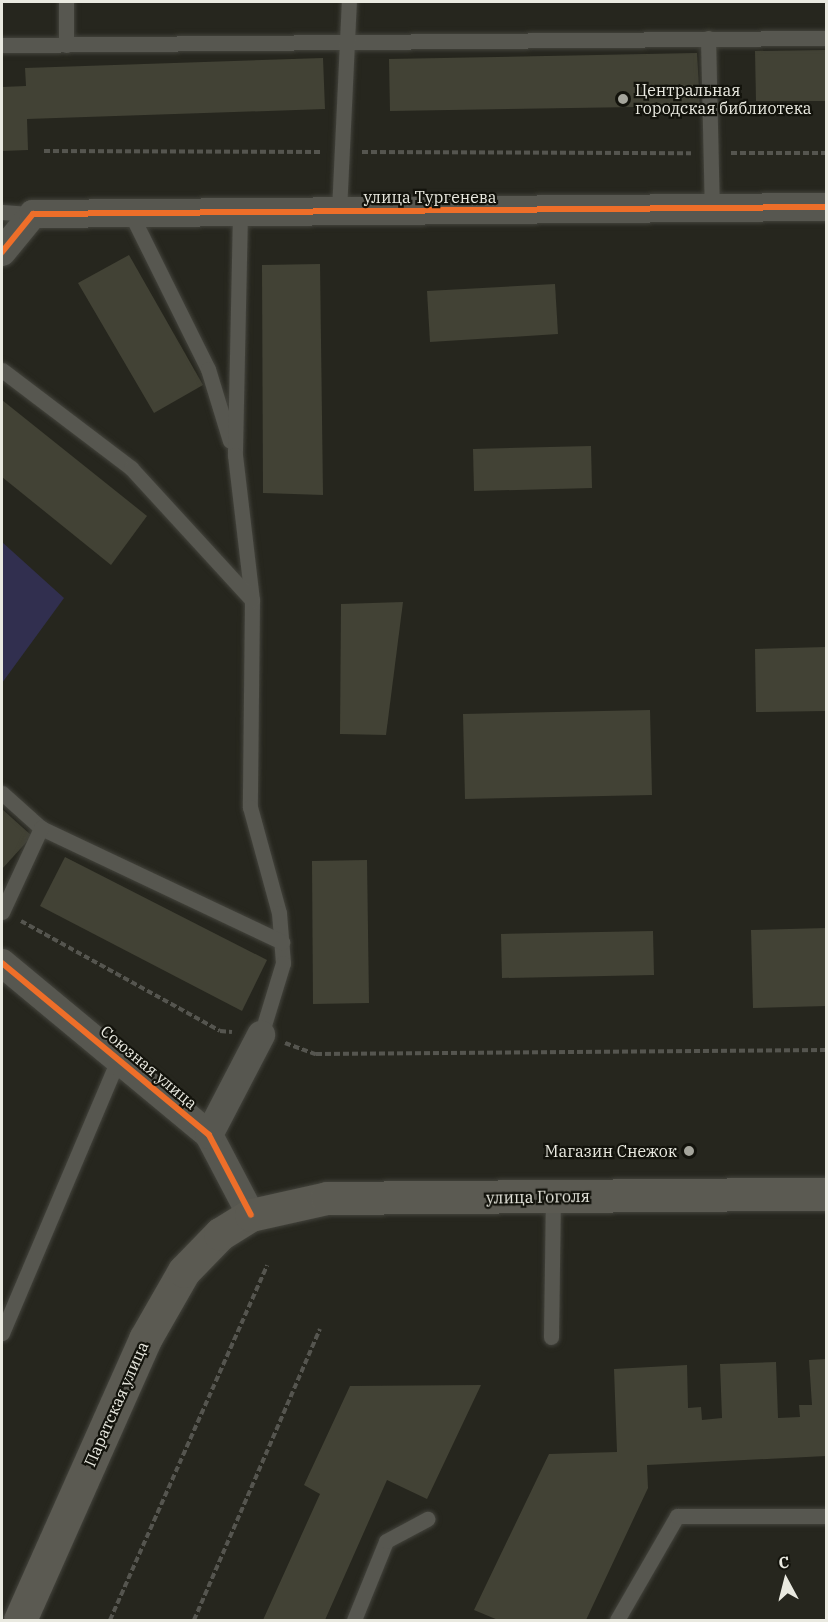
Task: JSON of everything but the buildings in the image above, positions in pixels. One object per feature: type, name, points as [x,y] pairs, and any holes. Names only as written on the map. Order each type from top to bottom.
[{"type":"main road","name":"улица Гоголя","points":[[251,1215],[327,1198],[826,1194]]},
{"type":"main road","name":"Паратская улица","points":[[20,1620],[150,1329],[184,1271],[220,1234],[251,1215]]},
{"type":"street","name":"улица Тургенева","points":[[33,214],[826,207]]},
{"type":"street","points":[[2,252],[33,214]]},
{"type":"street","name":"Союзная улица","points":[[2,963],[209,1135],[251,1215]]},
{"type":"street","points":[[209,1135],[261,1035]]},
{"type":"lane","points":[[66,2],[66,45]]},
{"type":"lane","points":[[339,211],[349,42],[349,2]]},
{"type":"lane","points":[[708,38],[712,208]]},
{"type":"lane","points":[[2,45],[826,38]]},
{"type":"lane","points":[[2,212],[33,214]]},
{"type":"lane","points":[[130,212],[208,369],[235,455]]},
{"type":"lane","points":[[240,212],[235,455],[252,600],[250,807],[279,913],[283,963],[261,1035]]},
{"type":"lane","points":[[2,370],[131,468],[252,600]]},
{"type":"lane","points":[[2,794],[41,828],[282,942]]},
{"type":"lane","points":[[2,911],[41,828]]},
{"type":"lane","points":[[2,1333],[118,1060]]},
{"type":"lane","points":[[551,1337],[553,1197]]},
{"type":"lane","points":[[617,1620],[677,1516],[826,1516]]},
{"type":"lane","points":[[354,1620],[386,1541],[427,1519]]},
{"type":"path","points":[[44,151],[826,153]]},
{"type":"path","points":[[2,911],[220,1030],[261,1035],[316,1054],[826,1050]]},
{"type":"path","points":[[110,1620],[267,1265]]},
{"type":"path","points":[[194,1620],[320,1329]]},
{"type":"shaded area","points":[[2,542],[64,598],[2,683]]},
{"type":"cycle path","points":[[2,252],[33,214],[826,207]]},
{"type":"cycle path","points":[[2,963],[209,1135],[251,1215]]},
{"type":"place","name":"Центральная городская библиотека","points":[[623,99]]},
{"type":"place","name":"Магазин Снежок","points":[[689,1151]]}]
